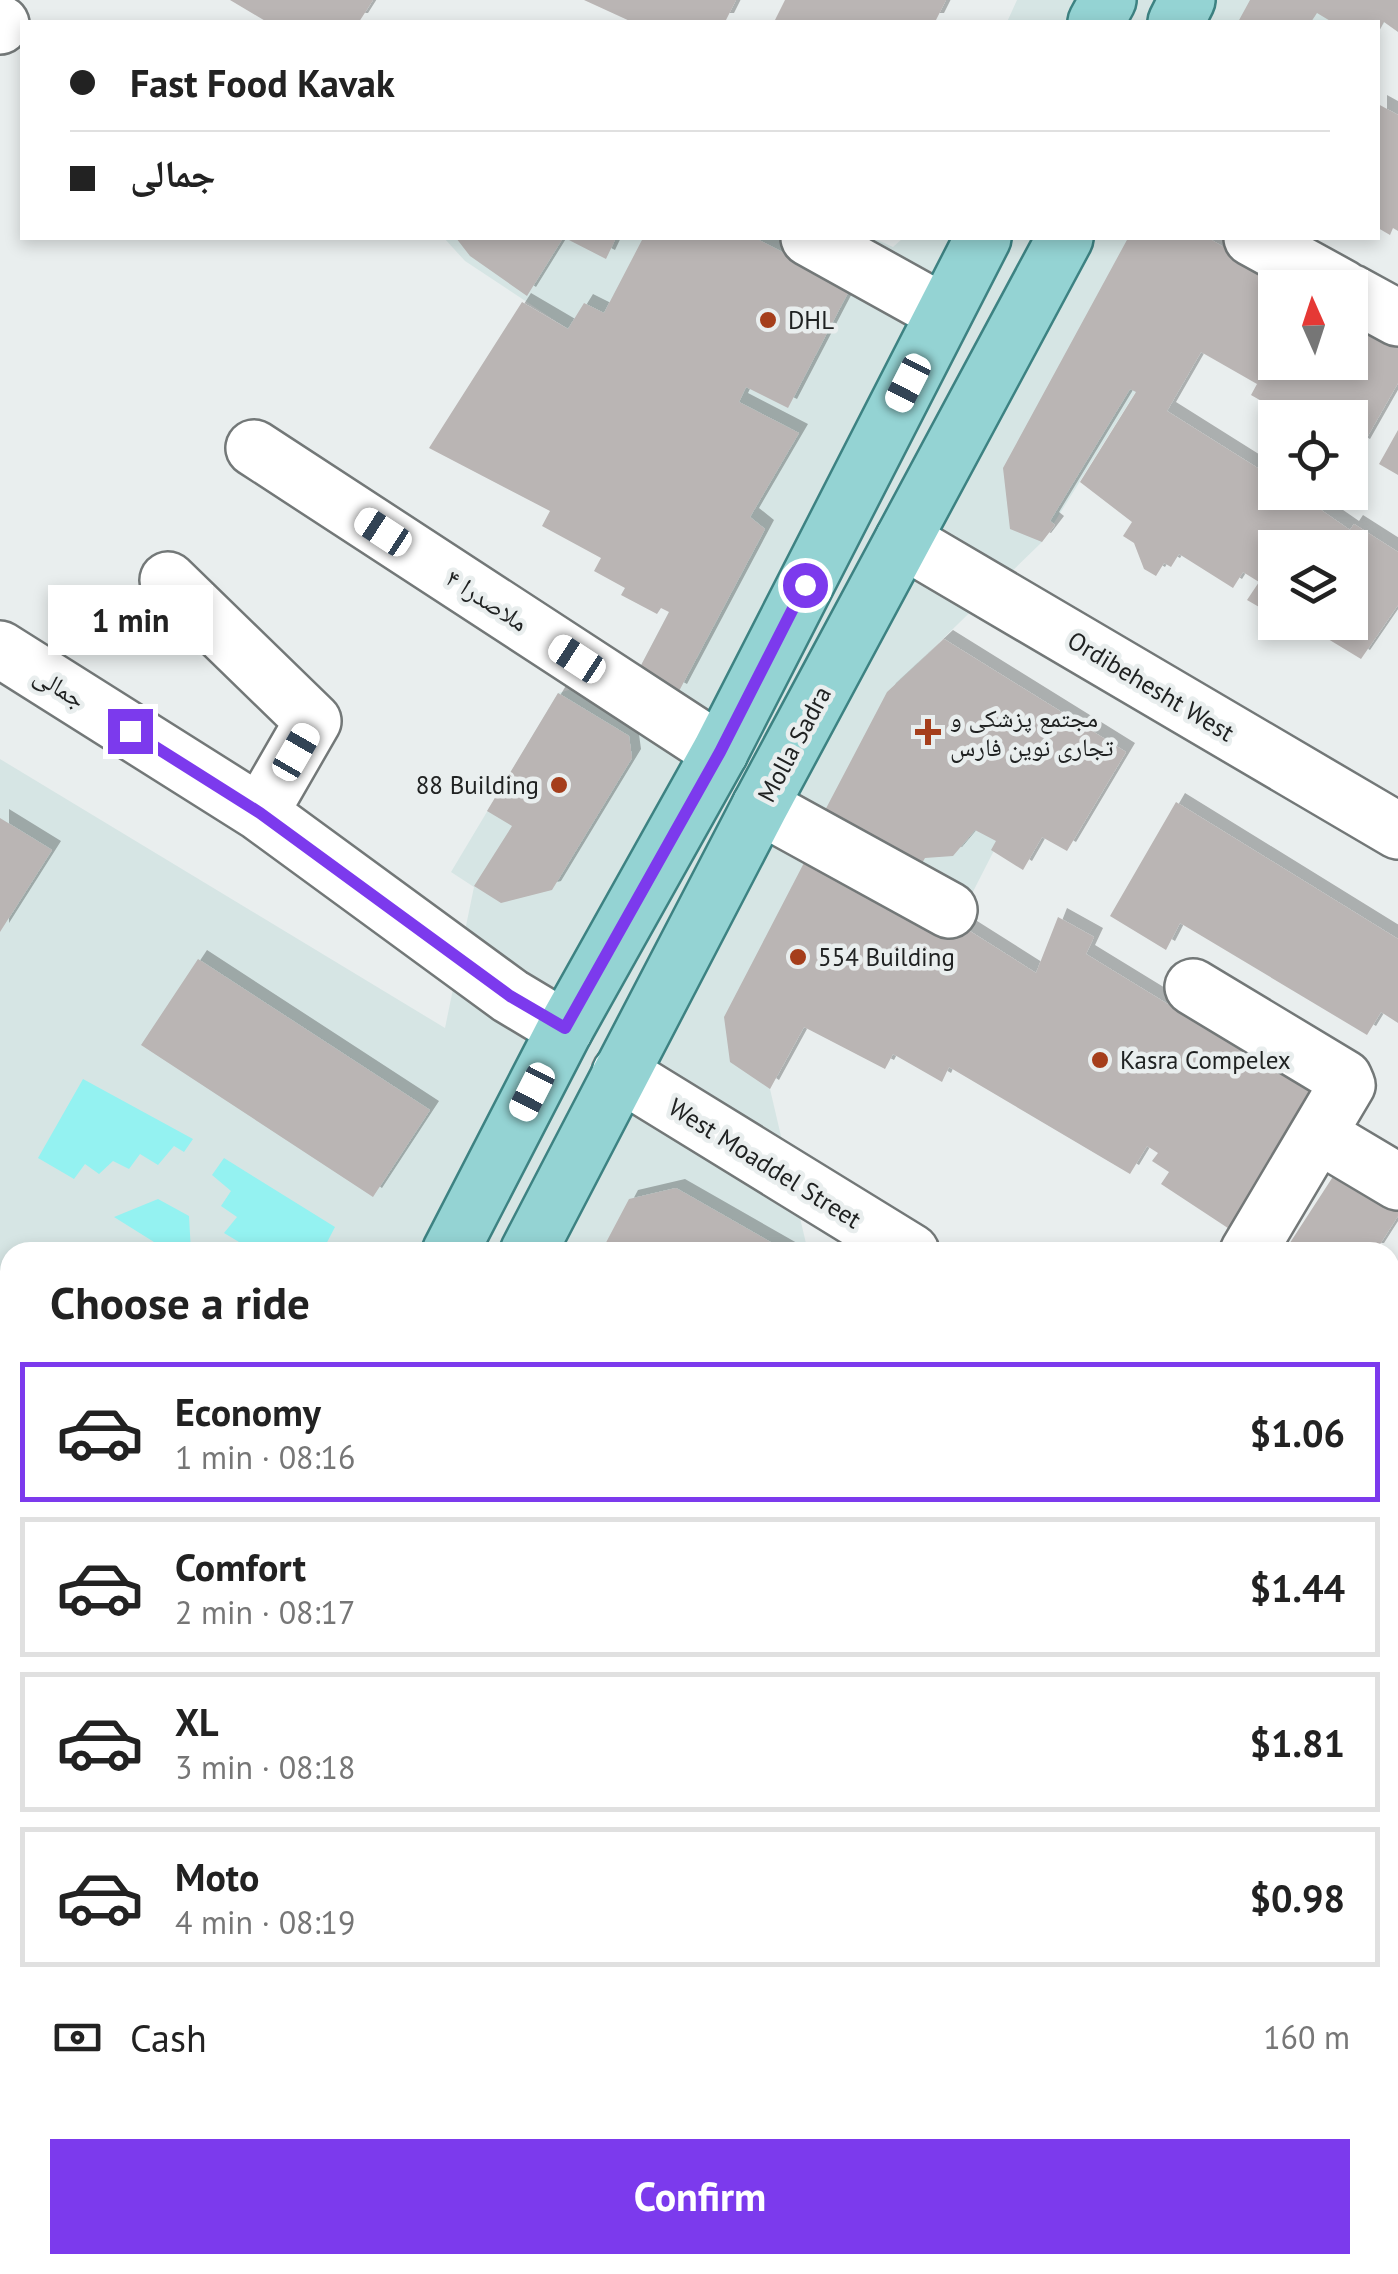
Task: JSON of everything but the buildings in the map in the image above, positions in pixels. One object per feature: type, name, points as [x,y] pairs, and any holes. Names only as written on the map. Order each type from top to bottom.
[{"type":"main road","points":[[455,1242],[565,1028],[720,752],[982,240]]},
{"type":"main road","name":"Molla Sadra","points":[[533,1242],[760,806],[1065,240]]},
{"type":"street","points":[[813,240],[944,313]]},
{"type":"street","points":[[1256,240],[1310,270]]},
{"type":"street","points":[[1368,302],[1398,318]]},
{"type":"street","name":"۴ ملاصدرا","points":[[254,448],[720,752]]},
{"type":"street","name":"Ordibehesht West","points":[[903,540],[1398,832]]},
{"type":"street","points":[[168,580],[313,721],[260,813]]},
{"type":"street","name":"جمالی","points":[[0,649],[260,813],[510,996],[565,1028]]},
{"type":"street","points":[[760,806],[949,910]]},
{"type":"street","points":[[1193,987],[1344,1078],[1347,1085],[1254,1242]]},
{"type":"street","name":"West Moaddel Street","points":[[620,1073],[894,1242]]},
{"type":"street","points":[[1320,1135],[1398,1182]]},
{"type":"shaded area","points":[[1017,0],[1398,0],[1380,30],[1380,20],[1008,20]]},
{"type":"shaded area","points":[[446,240],[877,240],[893,247],[901,240],[1209,240],[1154,336],[1196,360],[1167,411],[1135,393],[1042,542],[918,663],[1034,772],[957,923],[874,893],[770,1089],[806,1242],[0,1242],[0,759],[445,1028],[474,887],[451,872],[558,693],[638,671],[728,499],[568,329],[465,261]]},
{"type":"shaded area","points":[[83,1079],[193,1139],[184,1152],[174,1146],[158,1165],[140,1154],[129,1169],[113,1161],[99,1174],[85,1164],[74,1179],[38,1158]]},
{"type":"shaded area","points":[[224,1158],[335,1227],[327,1242],[239,1242],[224,1233],[237,1217],[221,1206],[231,1191],[212,1175]]},
{"type":"shaded area","points":[[158,1199],[189,1216],[190,1242],[154,1242],[114,1217]]},
{"type":"place","name":"DHL","points":[[768,320]]},
{"type":"place","name":"مجتمع پزشکی و تجاری نوین فارس","points":[[928,732]]},
{"type":"place","name":"88 Building","points":[[559,785]]},
{"type":"place","name":"554 Building","points":[[798,957]]},
{"type":"place","name":"Kasra Compelex","points":[[1100,1060]]},
{"type":"route","points":[[130,731],[260,813],[510,996],[565,1028],[720,752],[805,585]]}]
